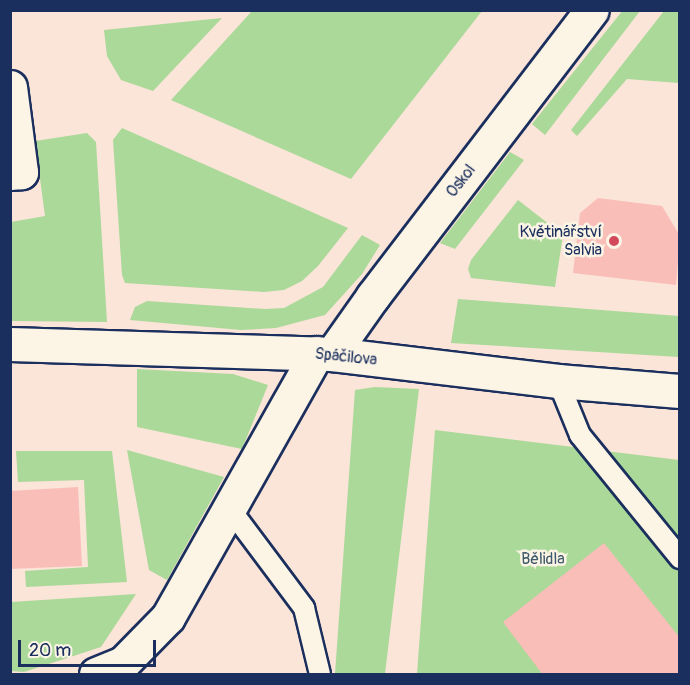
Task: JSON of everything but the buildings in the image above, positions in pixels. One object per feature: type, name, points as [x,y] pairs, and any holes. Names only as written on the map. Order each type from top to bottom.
[{"type":"street","name":"Oskol","points":[[96,675],[123,663],[168,617],[324,353],[404,255],[592,10]]},
{"type":"street","points":[[10,87],[21,172],[10,173]]},
{"type":"street","name":"Spáčilova","points":[[10,344],[324,353],[558,381],[680,392]]},
{"type":"lane","points":[[558,381],[580,435],[680,558]]},
{"type":"lane","points":[[230,509],[304,608],[320,675]]},
{"type":"green space","points":[[623,10],[640,11],[545,135],[532,124]]},
{"type":"green space","points":[[252,11],[482,11],[351,179],[171,100]]},
{"type":"green space","points":[[664,11],[679,11],[679,83],[627,79],[577,136],[571,130]]},
{"type":"green space","points":[[222,18],[153,91],[121,80],[107,56],[104,30]]},
{"type":"green space","points":[[122,128],[348,228],[318,266],[302,281],[284,290],[264,292],[125,283],[122,275],[113,140]]},
{"type":"green space","points":[[87,133],[96,142],[107,322],[11,321],[11,222],[45,216],[35,141]]},
{"type":"green space","points":[[510,152],[524,160],[455,249],[440,243]]},
{"type":"green space","points":[[518,200],[563,235],[555,287],[471,278],[468,269],[471,260]]},
{"type":"green space","points":[[362,235],[380,245],[362,274],[325,315],[276,328],[241,330],[130,320],[135,307],[147,301],[265,309],[284,308],[323,287]]},
{"type":"green space","points":[[458,299],[679,316],[679,357],[451,343]]},
{"type":"green space","points":[[137,369],[233,374],[268,385],[242,449],[137,427]]},
{"type":"green space","points":[[375,387],[419,389],[385,674],[335,674],[355,390]]},
{"type":"green space","name":"Bělidla","points":[[435,430],[679,460],[679,674],[417,674]]},
{"type":"green space","points":[[127,450],[224,477],[167,580],[149,570]]},
{"type":"green space","points":[[16,451],[112,451],[127,582],[26,587],[25,571],[88,567],[84,480],[18,482]]},
{"type":"green space","points":[[136,594],[101,647],[24,672],[11,671],[11,602]]},
{"type":"place","name":"Květinářství Salvia","points":[[614,241]]}]
